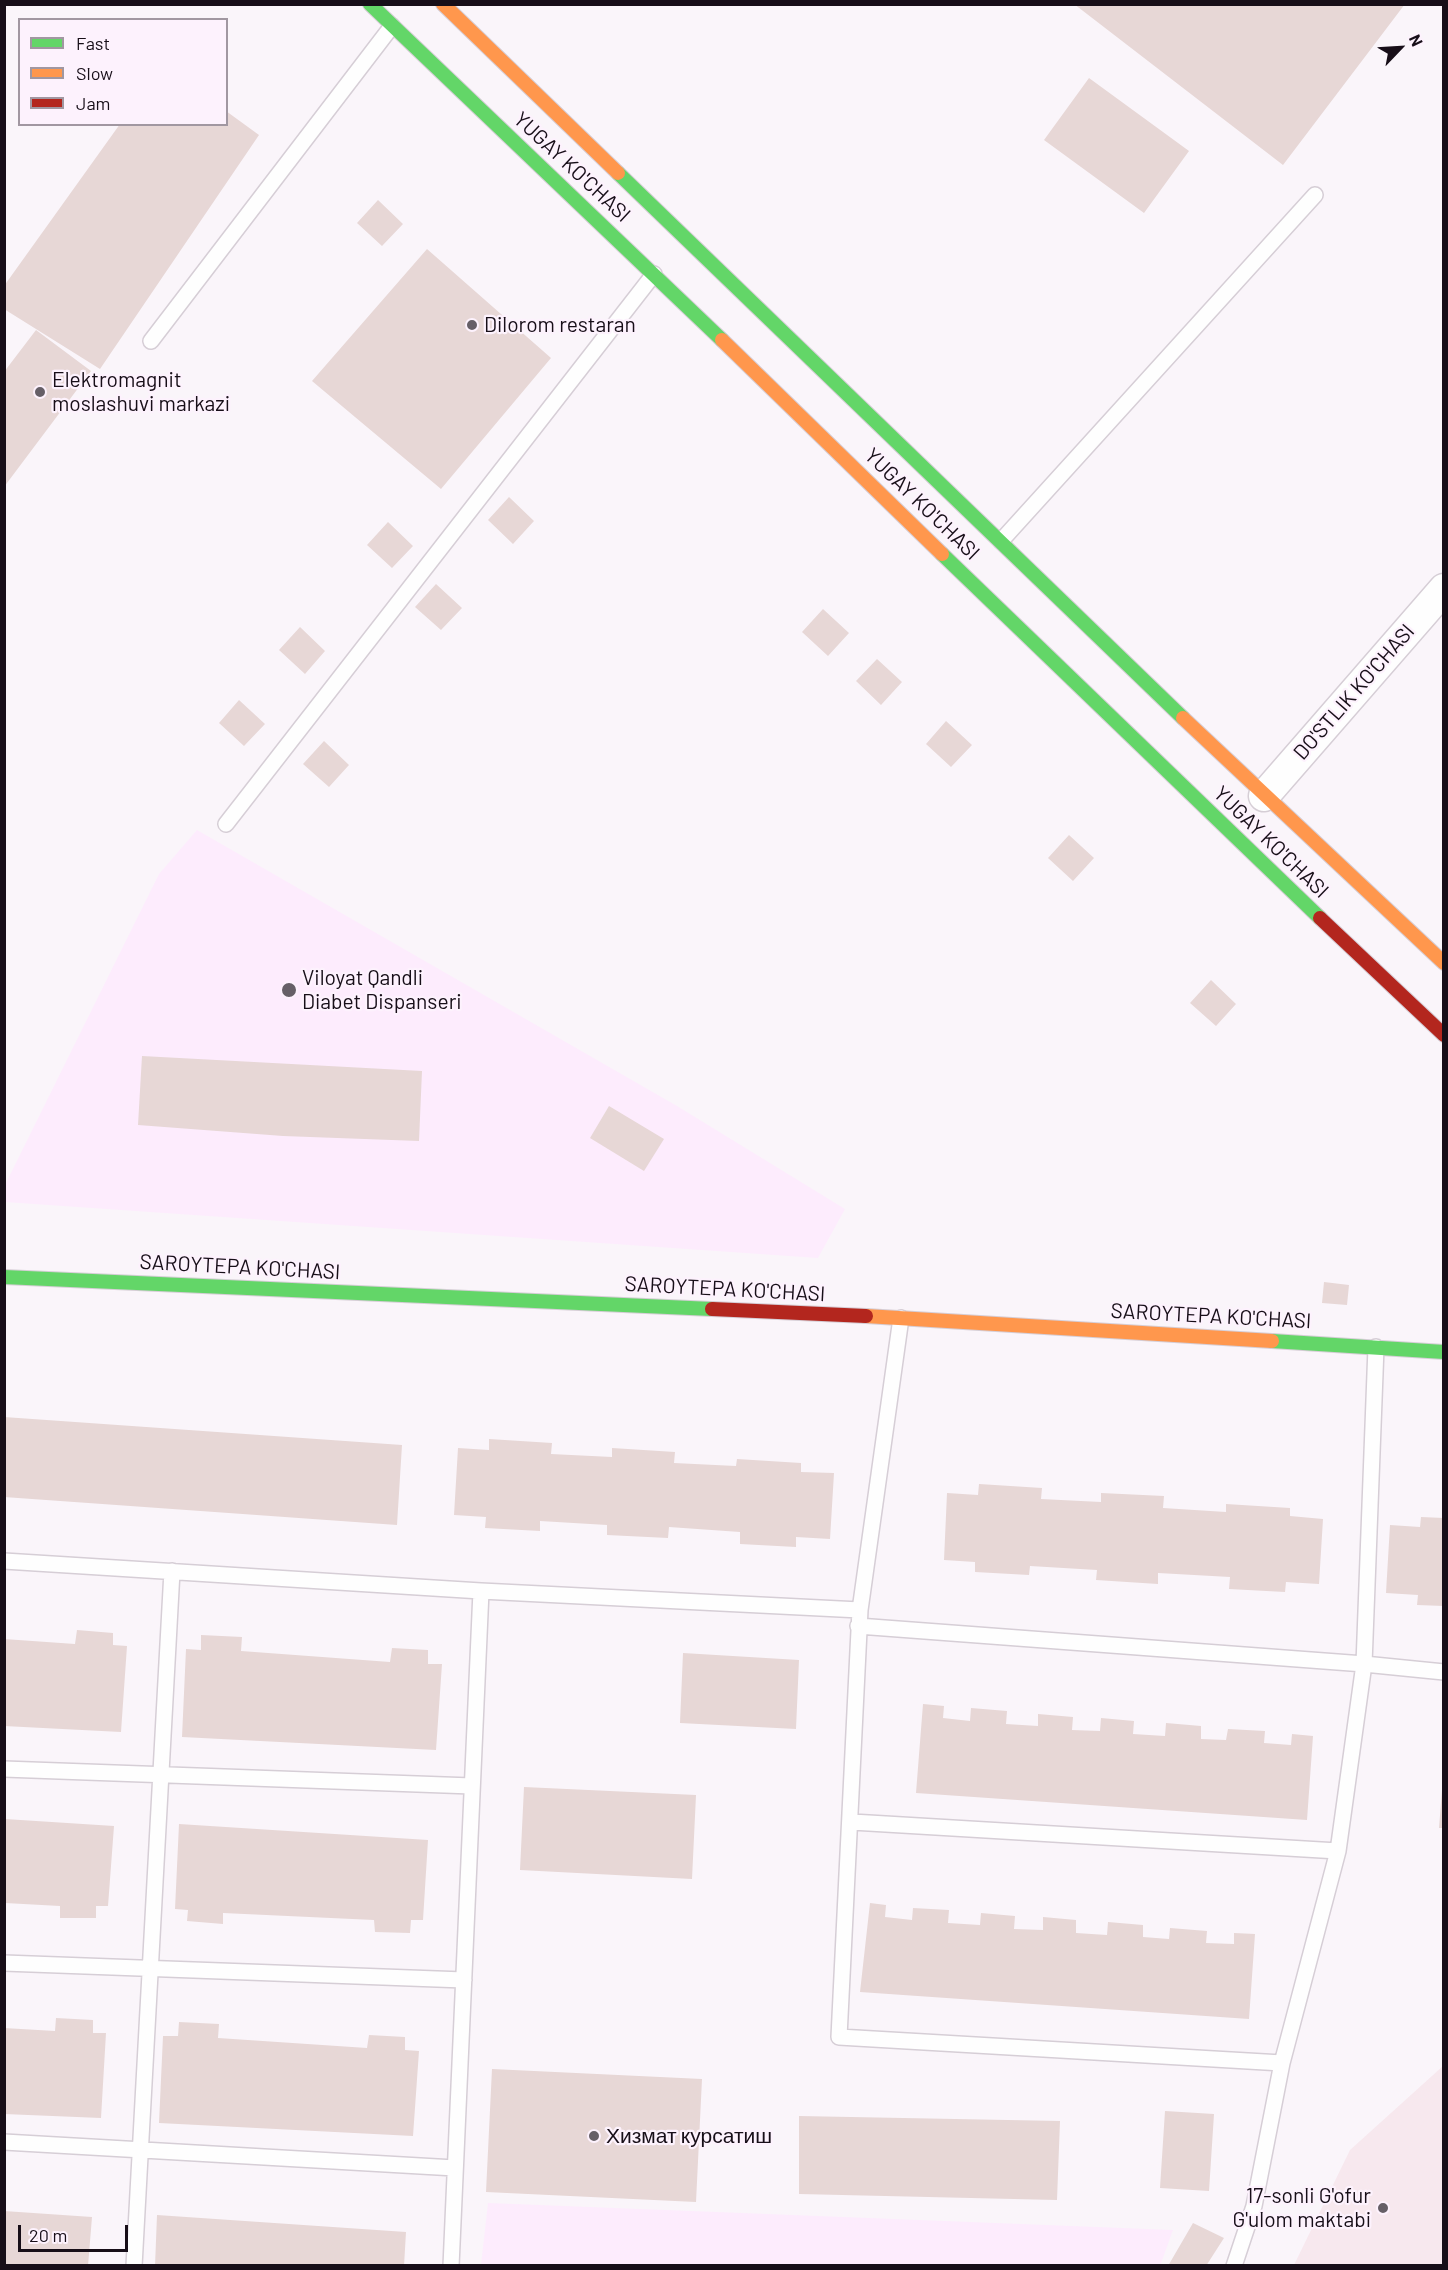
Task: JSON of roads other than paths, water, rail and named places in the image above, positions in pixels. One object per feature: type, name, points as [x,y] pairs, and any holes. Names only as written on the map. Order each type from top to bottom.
[{"type":"main road","name":"YUGAY KO'CHASI","points":[[370,4],[654,274],[1215,819],[1443,1035]]},
{"type":"main road","name":"YUGAY KO'CHASI","points":[[443,4],[1264,796],[1443,963]]},
{"type":"main road","name":"SAROYTEPA KO'CHASI","points":[[4,1277],[901,1318],[1443,1352]]},
{"type":"street","name":"DO'STLIK KO'CHASI","points":[[1264,796],[1443,589]]},
{"type":"lane","points":[[151,341],[392,26]]},
{"type":"lane","points":[[1001,541],[1315,195]]},
{"type":"lane","points":[[226,824],[654,274]]},
{"type":"lane","points":[[901,1318],[858,1626],[852,1822],[839,2037],[1282,2063]]},
{"type":"lane","points":[[1234,2265],[1254,2206],[1282,2063],[1338,1851],[1364,1664],[1376,1347]]},
{"type":"lane","points":[[4,1561],[481,1591],[861,1610]]},
{"type":"lane","points":[[134,2265],[172,1571]]},
{"type":"lane","points":[[451,2265],[481,1591]]},
{"type":"lane","points":[[858,1626],[1443,1672]]},
{"type":"lane","points":[[4,1769],[472,1786]]},
{"type":"lane","points":[[852,1822],[1338,1851]]},
{"type":"lane","points":[[4,1963],[464,1980]]},
{"type":"lane","points":[[4,2142],[455,2168]]},
{"type":"place","name":"Dilorom restaran","points":[[472,325]]},
{"type":"place","name":"Elektromagnit moslashuvi markazi","points":[[40,392]]},
{"type":"place","name":"Viloyat Qandli Diabet Dispanseri","points":[[289,990]]},
{"type":"place","name":"Хизмат курсатиш","points":[[594,2136]]},
{"type":"place","name":"17-sonli G'ofur G'ulom maktabi","points":[[1383,2208]]}]
